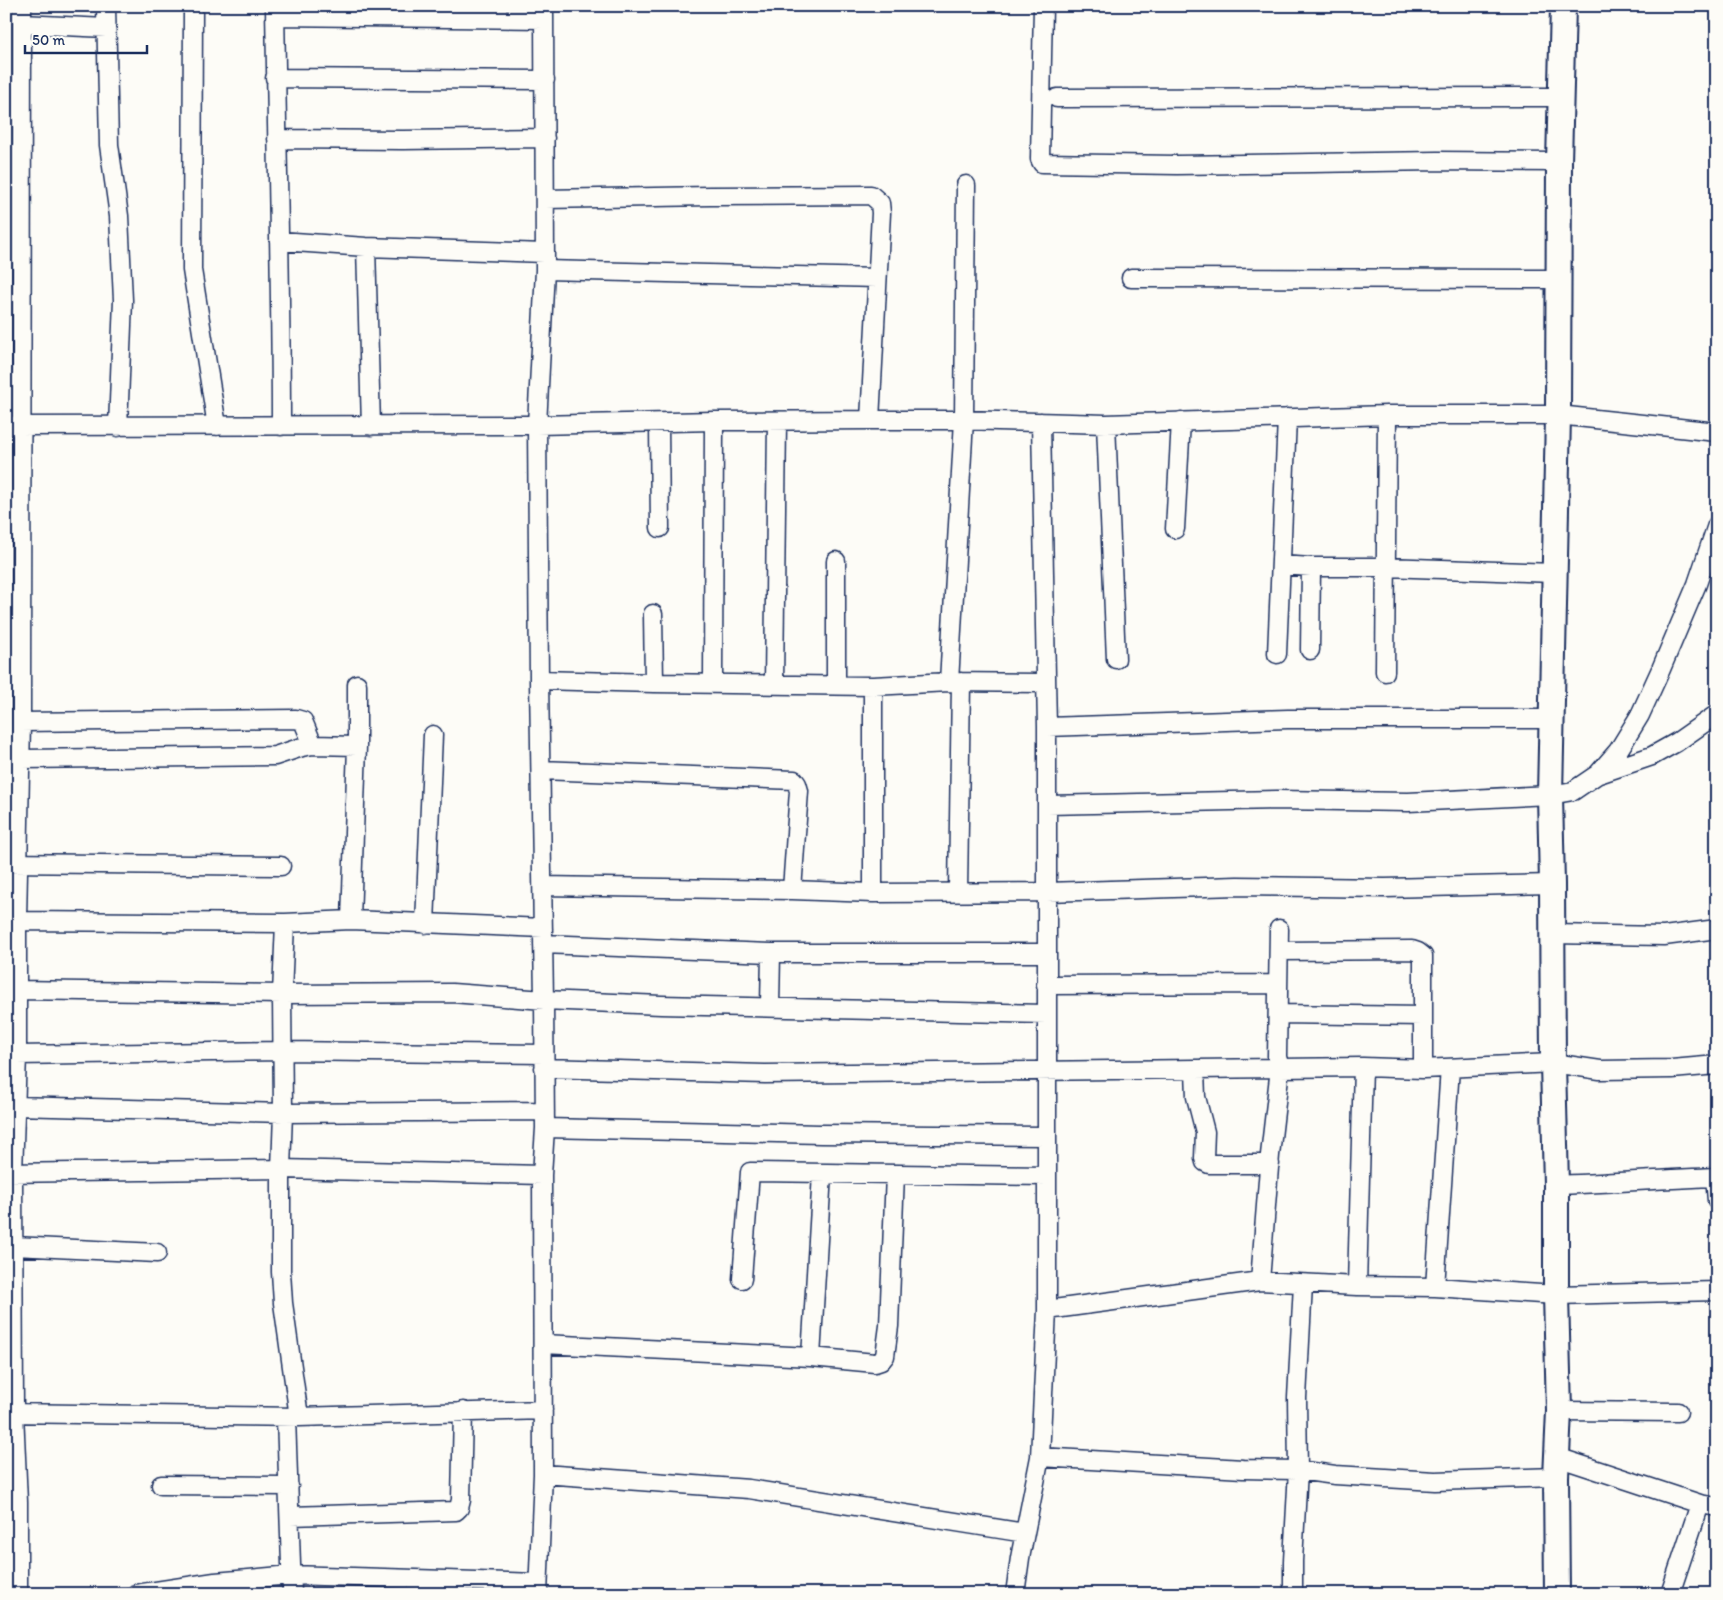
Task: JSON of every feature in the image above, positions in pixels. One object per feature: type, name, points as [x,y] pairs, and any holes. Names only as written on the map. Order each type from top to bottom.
[{"type":"street","points":[[18,1594],[12,1502],[10,1413],[12,1253],[10,1138],[15,1106],[12,1083],[17,1055],[12,1028],[17,990],[17,922],[13,864],[16,768],[21,722],[14,684],[14,69],[22,24],[22,6]]},
{"type":"street","points":[[106,6],[110,145],[119,216],[123,300],[118,427]]},
{"type":"street","points":[[193,6],[192,270],[217,426]]},
{"type":"street","points":[[1044,6],[1040,159],[1042,163],[1176,165],[1437,161],[1559,162]]},
{"type":"street","points":[[1557,1594],[1559,1411],[1550,795],[1558,415],[1562,6]]},
{"type":"street","points":[[136,1594],[215,1582],[291,1575],[538,1588],[543,1474],[542,1176],[545,1120],[539,680],[538,426],[545,199],[544,12],[275,11],[282,426]]},
{"type":"street","points":[[22,24],[106,28]]},
{"type":"street","points":[[275,78],[545,80]]},
{"type":"street","points":[[1056,98],[1560,97]]},
{"type":"street","points":[[277,139],[545,138]]},
{"type":"street","points":[[958,892],[955,682],[964,420],[966,185]]},
{"type":"street","points":[[545,199],[871,195],[880,203],[881,213],[870,420]]},
{"type":"street","points":[[280,242],[544,261],[877,278]]},
{"type":"street","points":[[366,247],[372,426]]},
{"type":"street","points":[[1131,278],[1559,279]]},
{"type":"street","points":[[14,427],[538,426],[777,420],[964,420],[1106,424],[1387,415],[1558,415],[1717,432]]},
{"type":"street","points":[[1385,672],[1387,415]]},
{"type":"street","points":[[1277,654],[1288,418]]},
{"type":"street","points":[[774,684],[777,420]]},
{"type":"street","points":[[714,421],[714,684]]},
{"type":"street","points":[[1175,529],[1181,421]]},
{"type":"street","points":[[1016,1594],[1020,1558],[1040,1457],[1047,1310],[1047,727],[1041,422]]},
{"type":"street","points":[[659,423],[660,528]]},
{"type":"street","points":[[1106,424],[1116,659]]},
{"type":"street","points":[[1598,774],[1618,751],[1640,715],[1697,584],[1717,525]]},
{"type":"street","points":[[836,561],[836,684]]},
{"type":"street","points":[[1281,565],[1554,572]]},
{"type":"street","points":[[1310,650],[1311,567]]},
{"type":"street","points":[[652,614],[654,683]]},
{"type":"street","points":[[539,680],[873,686],[955,682],[1045,683]]},
{"type":"street","points":[[351,920],[357,746],[357,684]]},
{"type":"street","points":[[873,686],[873,893]]},
{"type":"street","points":[[1047,805],[1277,800],[1408,802],[1550,795],[1572,791],[1598,774],[1652,756],[1677,742],[1717,714]]},
{"type":"street","points":[[21,722],[296,719],[303,721],[313,745]]},
{"type":"street","points":[[1047,727],[1288,719],[1551,719]]},
{"type":"street","points":[[426,924],[433,735]]},
{"type":"street","points":[[16,768],[274,756],[313,745],[357,746]]},
{"type":"street","points":[[541,770],[794,780],[799,791],[792,890]]},
{"type":"street","points":[[13,864],[281,866]]},
{"type":"street","points":[[543,886],[873,893],[1047,892],[1237,886],[1385,888],[1552,884]]},
{"type":"street","points":[[17,922],[285,923],[351,920],[426,924],[543,936],[771,953],[1046,953]]},
{"type":"street","points":[[285,923],[282,994],[283,1113],[280,1237],[292,1417],[289,1486],[292,1594]]},
{"type":"street","points":[[1552,934],[1664,936],[1717,928]]},
{"type":"street","points":[[1260,1281],[1280,1068],[1277,1058],[1280,930]]},
{"type":"street","points":[[1279,951],[1412,950],[1423,956],[1423,1069]]},
{"type":"street","points":[[770,1006],[771,953]]},
{"type":"street","points":[[1046,985],[1278,984]]},
{"type":"street","points":[[17,990],[282,994],[452,993],[544,1000],[661,1005],[770,1006],[1046,1014]]},
{"type":"street","points":[[1278,1014],[1423,1016]]},
{"type":"street","points":[[17,1055],[283,1051],[544,1061],[765,1074],[1364,1067],[1423,1069],[1553,1063],[1600,1070],[1672,1069],[1717,1065]]},
{"type":"street","points":[[1357,1286],[1364,1067]]},
{"type":"street","points":[[1435,1287],[1450,1068]]},
{"type":"street","points":[[1195,1070],[1196,1097],[1205,1132],[1205,1162],[1209,1164],[1270,1164]]},
{"type":"street","points":[[15,1106],[545,1120],[821,1134],[1047,1136]]},
{"type":"street","points":[[10,1173],[281,1169],[542,1176]]},
{"type":"street","points":[[742,1279],[750,1172],[1047,1176]]},
{"type":"street","points":[[811,1357],[822,1174]]},
{"type":"street","points":[[543,1344],[881,1361],[885,1356],[889,1326],[894,1174]]},
{"type":"street","points":[[1556,1185],[1716,1177],[1717,1201]]},
{"type":"street","points":[[12,1253],[157,1253]]},
{"type":"street","points":[[1047,1310],[1260,1281],[1357,1286],[1435,1287],[1556,1296],[1717,1291]]},
{"type":"street","points":[[1293,1594],[1292,1561],[1298,1470],[1297,1398],[1303,1284]]},
{"type":"street","points":[[10,1413],[292,1417],[543,1410]]},
{"type":"street","points":[[290,1516],[456,1511],[461,1500],[463,1411]]},
{"type":"street","points":[[1559,1411],[1678,1412]]},
{"type":"street","points":[[1040,1457],[1243,1469],[1298,1470],[1335,1475],[1435,1481],[1557,1467],[1709,1505],[1670,1594]]},
{"type":"street","points":[[543,1474],[749,1489],[1025,1533]]},
{"type":"street","points":[[162,1485],[289,1486]]}]
